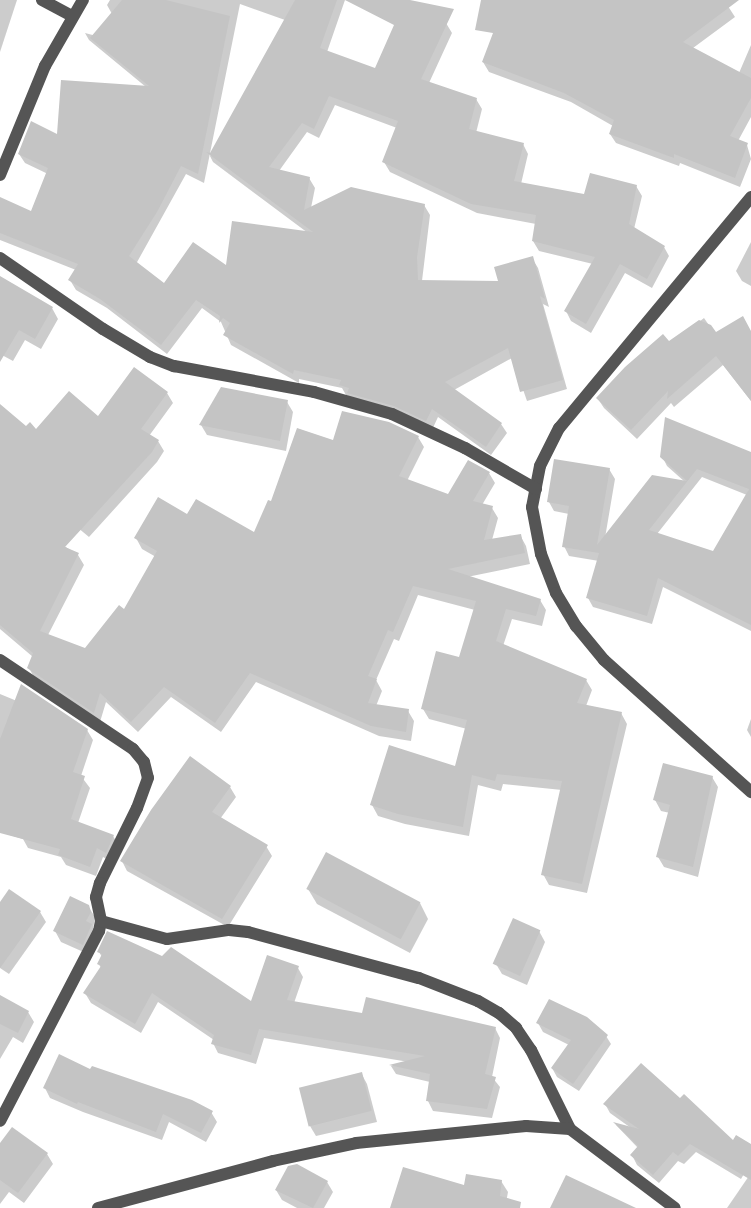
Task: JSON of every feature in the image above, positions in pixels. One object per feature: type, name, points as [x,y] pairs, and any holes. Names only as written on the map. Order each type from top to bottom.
[{"type":"street","points":[[42,0],[72,16]]},
{"type":"street","points":[[0,175],[45,66],[83,0]]},
{"type":"street","points":[[751,197],[559,428],[540,466],[532,507],[541,554],[556,593],[576,626],[604,660],[751,792]]},
{"type":"street","points":[[0,258],[103,329],[150,357],[174,366],[314,392],[392,414],[465,448],[536,489]]},
{"type":"street","points":[[0,660],[133,749],[144,762],[148,778],[144,792],[100,883],[96,897],[101,921],[99,931],[0,1121]]},
{"type":"street","points":[[101,921],[167,939],[229,930],[248,932],[419,978],[478,1001],[499,1013],[526,1042],[570,1128],[675,1208]]},
{"type":"street","points":[[98,1208],[273,1161],[356,1143],[526,1126],[570,1128]]},
{"type":"building","points":[[122,0],[166,0],[230,16],[198,174],[181,166],[157,212],[129,256],[164,283],[193,242],[226,265],[232,221],[313,232],[206,152],[210,153],[295,0],[337,0],[320,48],[375,68],[394,25],[345,0],[410,0],[454,9],[421,79],[477,98],[469,129],[524,143],[514,181],[584,194],[590,173],[637,185],[629,224],[665,246],[647,279],[620,264],[586,324],[564,311],[595,257],[532,241],[536,215],[471,204],[382,162],[398,121],[329,96],[314,129],[302,123],[269,167],[310,177],[304,210],[351,187],[425,204],[417,257],[418,280],[498,281],[494,267],[533,256],[545,299],[540,296],[563,380],[520,392],[508,348],[445,382],[502,423],[486,447],[432,409],[426,421],[394,406],[347,393],[349,388],[339,385],[341,380],[294,370],[293,374],[223,335],[230,323],[223,318],[219,323],[220,316],[196,300],[161,345],[100,299],[68,280],[78,264],[0,233],[0,197],[31,211],[48,168],[18,154],[31,121],[57,134],[61,80],[149,86],[90,38]]},
{"type":"building","points":[[481,0],[739,0],[683,42],[751,78],[751,98],[730,136],[748,143],[735,178],[674,154],[674,158],[609,134],[614,120],[564,93],[482,62],[493,33],[475,30]]},
{"type":"building","points":[[0,276],[53,307],[35,339],[19,330],[0,362]]},
{"type":"building","points":[[743,316],[751,331],[751,401],[716,356],[667,399],[668,391],[631,430],[596,398],[625,367],[663,334],[669,341],[699,320],[711,325],[716,332]]},
{"type":"building","points":[[134,367],[168,392],[141,429],[159,440],[152,452],[65,547],[79,553],[40,631],[85,648],[119,605],[124,609],[157,551],[134,538],[158,497],[187,514],[196,499],[254,532],[268,500],[271,501],[297,428],[333,440],[342,411],[389,422],[419,436],[399,476],[448,494],[468,460],[490,472],[473,501],[493,506],[484,540],[521,534],[525,553],[448,569],[541,599],[536,616],[506,609],[496,641],[587,679],[577,703],[622,712],[582,884],[541,875],[562,781],[497,774],[495,781],[472,775],[463,827],[398,814],[370,805],[389,745],[455,766],[467,720],[421,709],[436,651],[459,657],[476,601],[413,586],[393,632],[388,630],[368,676],[377,679],[368,703],[409,709],[406,732],[371,726],[250,673],[215,723],[164,687],[131,722],[100,693],[94,713],[27,668],[33,653],[0,625],[0,404],[26,426],[30,422],[36,429],[69,391],[98,416]]},
{"type":"building","points":[[221,387],[288,400],[280,441],[199,425]]},
{"type":"building","points":[[665,417],[751,452],[751,625],[658,578],[647,616],[586,598],[599,553],[562,547],[569,506],[547,502],[554,459],[610,468],[597,545],[652,475],[687,481],[660,457]],"holes":[[[697,469],[749,489],[713,551],[649,530]]]},
{"type":"building","points":[[21,684],[88,729],[73,772],[85,776],[71,819],[114,835],[106,853],[97,848],[90,867],[58,855],[60,849],[0,833],[0,739]]},
{"type":"building","points":[[190,756],[231,786],[212,812],[268,845],[222,919],[120,861],[151,810]]},
{"type":"building","points":[[663,763],[713,776],[693,867],[656,857],[670,805],[653,800]]},
{"type":"building","points":[[326,852],[420,902],[401,939],[306,889]]},
{"type":"building","points":[[9,889],[41,911],[0,968],[0,902]]},
{"type":"building","points":[[70,896],[89,905],[91,912],[86,921],[92,924],[83,945],[53,931]]},
{"type":"building","points":[[513,918],[540,930],[520,976],[493,964]]},
{"type":"building","points":[[107,931],[162,956],[171,947],[251,1001],[267,955],[299,966],[287,1000],[362,1013],[366,997],[496,1027],[485,1074],[496,1077],[487,1109],[426,1101],[430,1074],[389,1065],[425,1056],[259,1029],[251,1055],[211,1044],[214,1035],[152,993],[135,1024],[83,993],[101,966],[97,964],[102,954],[97,952]]},
{"type":"building","points":[[0,995],[29,1011],[18,1033],[0,1024]]},
{"type":"building","points":[[549,999],[587,1017],[608,1035],[573,1084],[551,1068],[571,1040],[536,1023]]},
{"type":"building","points":[[59,1054],[90,1069],[92,1066],[192,1100],[213,1111],[201,1133],[163,1114],[156,1132],[78,1102],[77,1104],[43,1088]]},
{"type":"building","points":[[641,1063],[680,1098],[684,1094],[733,1140],[736,1135],[751,1144],[751,1180],[690,1144],[678,1156],[673,1152],[653,1175],[630,1155],[638,1146],[613,1122],[639,1129],[603,1104]]},
{"type":"building","points":[[362,1072],[372,1111],[309,1127],[299,1088]]},
{"type":"building","points":[[12,1127],[48,1153],[18,1193],[0,1180],[0,1143]]},
{"type":"building","points":[[297,1164],[328,1181],[313,1208],[275,1190],[288,1166]]},
{"type":"building","points":[[403,1167],[464,1185],[466,1174],[502,1180],[500,1196],[521,1202],[520,1208],[390,1208]]},
{"type":"building","points":[[566,1175],[636,1208],[550,1208]]}]
